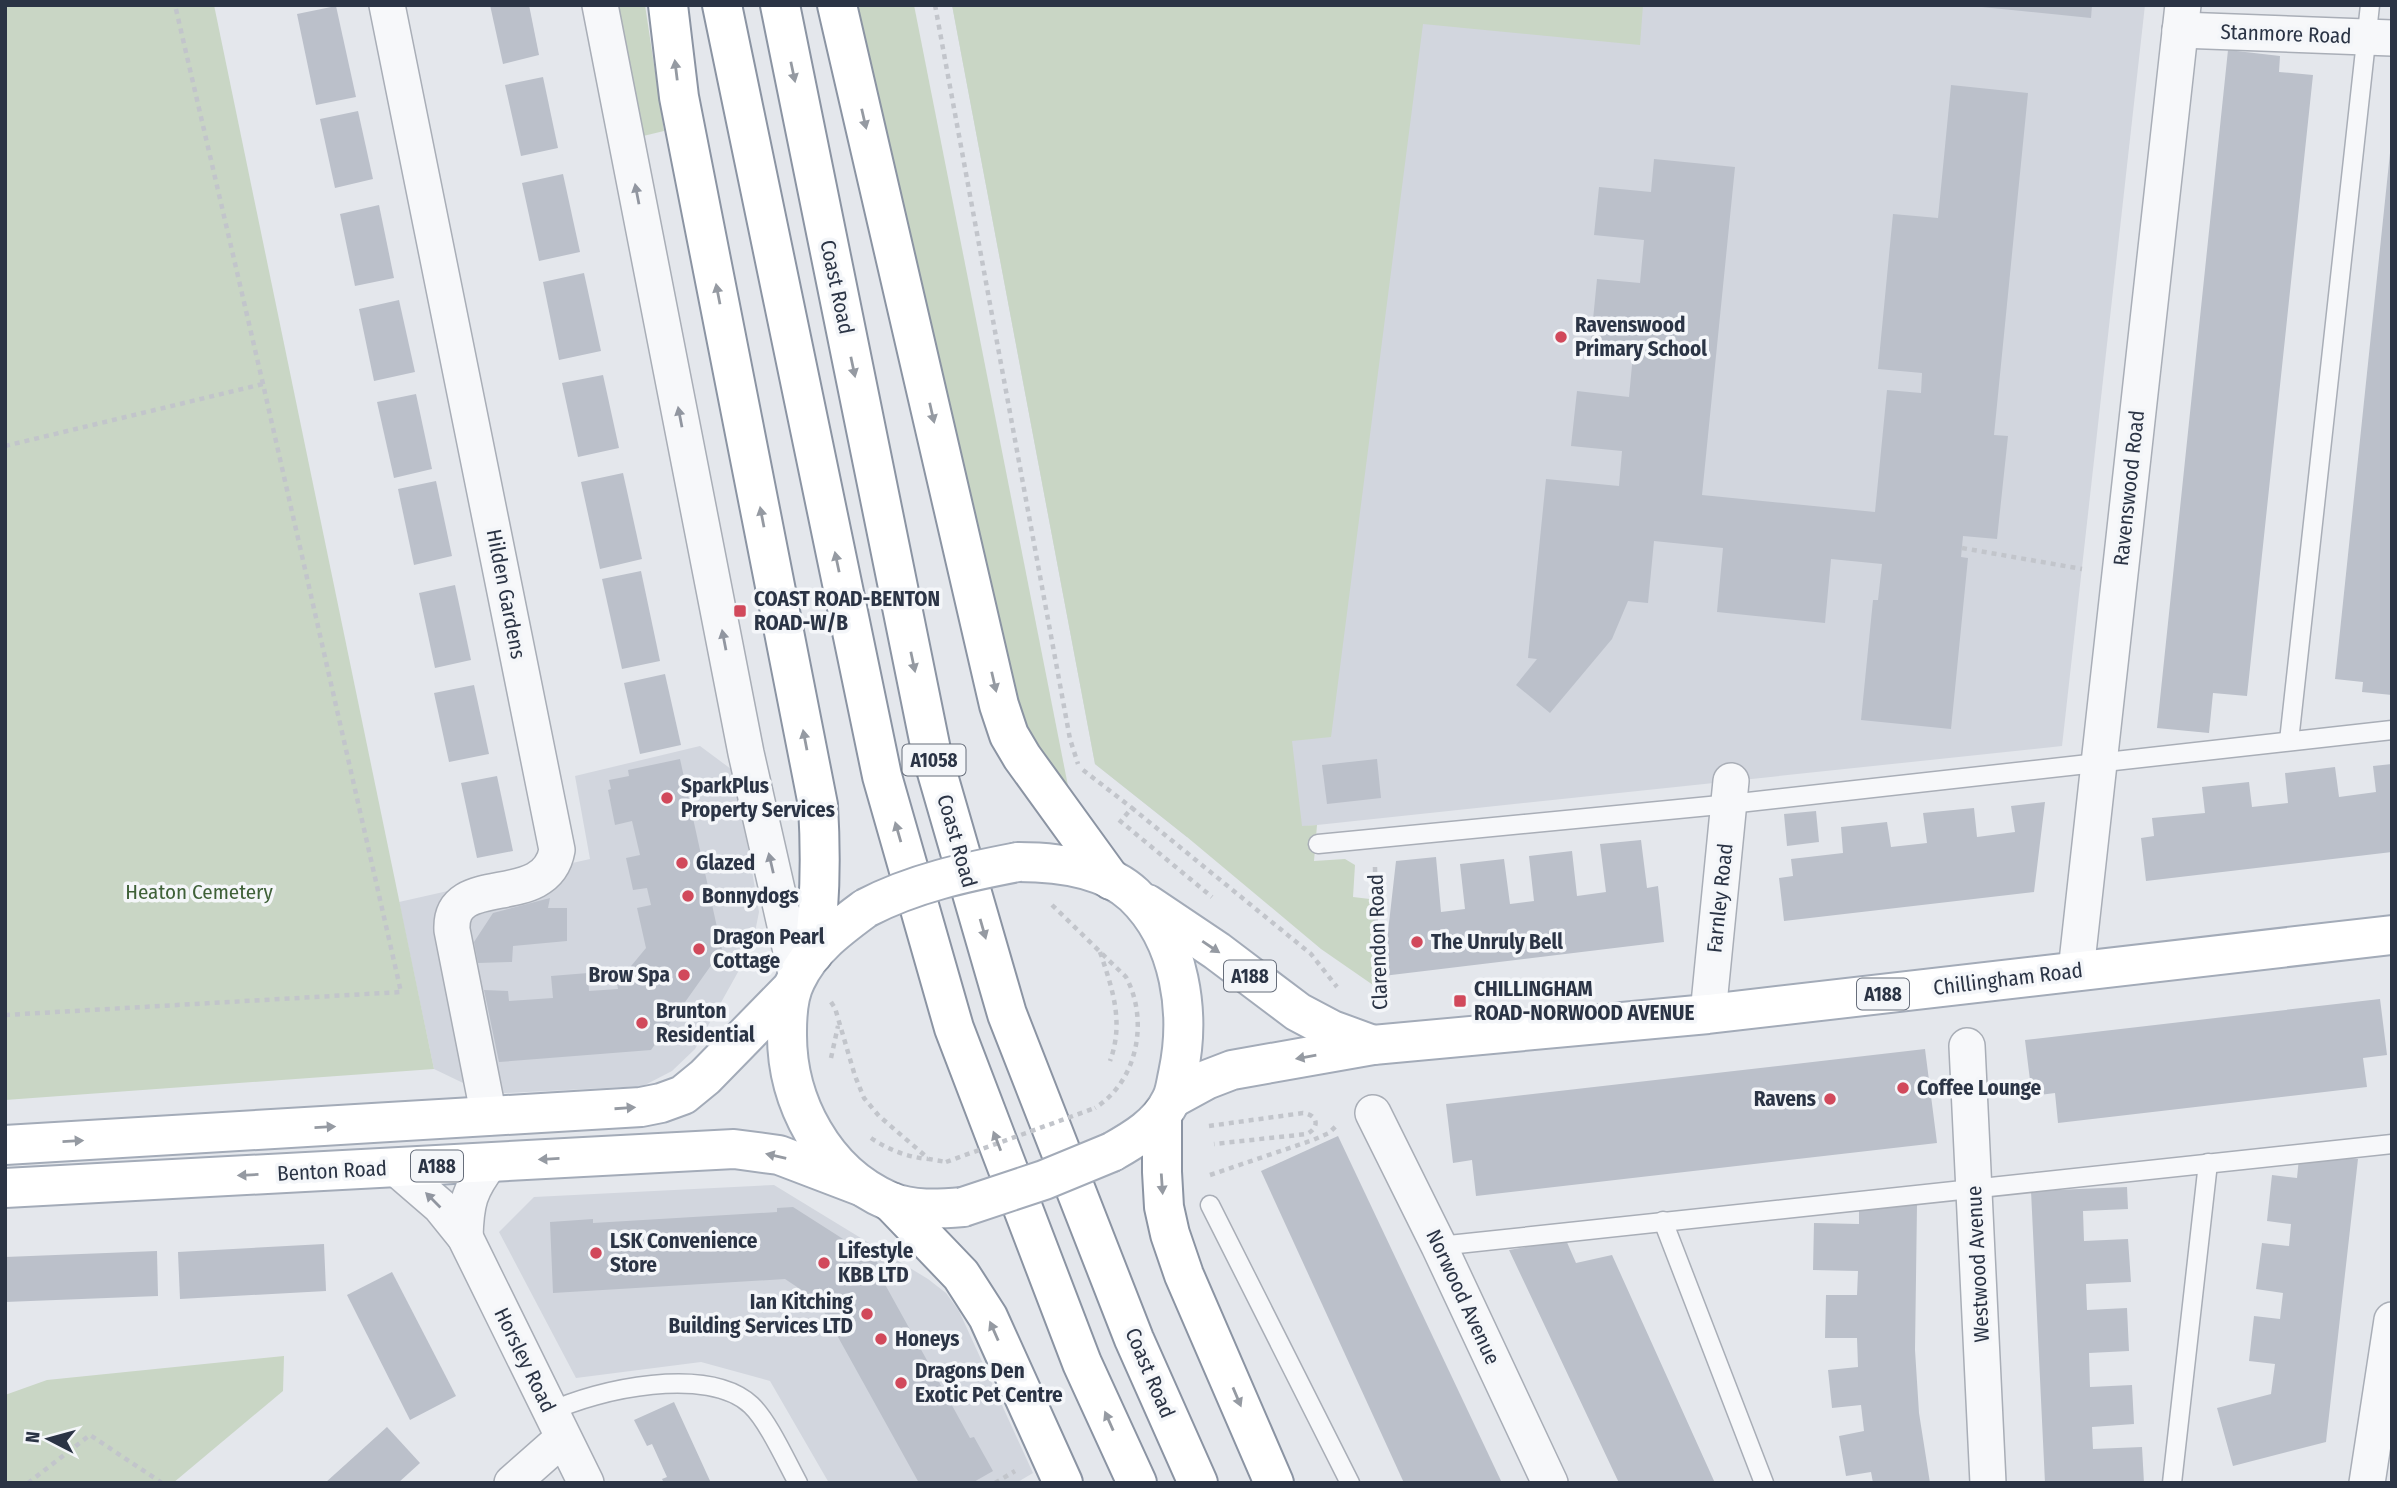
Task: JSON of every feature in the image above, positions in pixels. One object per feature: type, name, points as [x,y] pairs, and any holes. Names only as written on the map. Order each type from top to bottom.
[{"type":"main road","points":[[668,5],[679,97],[818,805],[821,860],[819,915],[807,979]]},
{"type":"main road","name":"A1058","points":[[722,5],[885,789],[954,1028],[1082,1363],[1137,1483]]},
{"type":"main road","name":"Coast Road","points":[[780,5],[932,755],[1007,1014],[1134,1339],[1198,1483]]},
{"type":"main road","points":[[837,5],[999,705],[1009,735],[1022,757],[1122,888],[1159,928],[1177,970],[1183,1016],[1182,1056],[1167,1107],[1162,1184],[1170,1234],[1184,1275],[1274,1483]]},
{"type":"main road","points":[[1063,1483],[988,1317],[961,1275],[877,1194],[837,1164],[815,1136],[801,1109],[792,1082],[787,1051],[787,1016],[833,933],[866,908],[891,895],[940,879],[1018,862],[1072,866],[1122,888]]},
{"type":"main road","name":"Chillingham Road","points":[[1122,888],[1217,951],[1298,1012],[1332,1030],[1380,1045]]},
{"type":"main road","name":"Chillingham Road","points":[[963,1207],[1044,1180],[1112,1152],[1137,1138],[1167,1107],[1206,1080],[1232,1070],[1380,1045],[1708,1014],[2392,935]]},
{"type":"main road","name":"A188","points":[[5,1145],[489,1117],[641,1107],[661,1103],[683,1095],[705,1077],[807,979]]},
{"type":"main road","name":"Benton Road","points":[[5,1188],[734,1149],[779,1155],[877,1194],[932,1210],[963,1207]]},
{"type":"street","name":"Hilden Gardens","points":[[387,5],[557,850],[551,870],[544,877],[531,883],[466,899],[457,906],[451,917],[489,1117]]},
{"type":"street","points":[[600,5],[746,753],[807,979]]},
{"type":"street","name":"Stanmore Road","points":[[2181,18],[2376,27]]},
{"type":"street","name":"Ravenswood Road","points":[[2076,971],[2181,18]]},
{"type":"street","name":"Farnley Road","points":[[1708,1014],[1731,792]]},
{"type":"street","name":"Westwood Avenue","points":[[1967,1046],[1988,1483]]},
{"type":"street","name":"Norwood Avenue","points":[[1373,1113],[1439,1246],[1550,1483]]},
{"type":"street","name":"Horsley Road","points":[[465,1237],[465,1211],[469,1195],[490,1163]]},
{"type":"street","name":"Horsley Road","points":[[396,1168],[440,1206],[465,1237],[586,1483]]},
{"type":"street","points":[[2367,1483],[2391,1331]]},
{"type":"street","points":[[512,1483],[557,1425]]},
{"type":"lane","points":[[2289,741],[2376,27]]},
{"type":"lane","points":[[1318,844],[1731,792],[2099,763],[2392,730]]},
{"type":"lane","points":[[1439,1246],[2392,1144]]},
{"type":"lane","points":[[2172,1483],[2208,1163]]},
{"type":"lane","points":[[1210,1205],[1350,1483]]},
{"type":"lane","points":[[1663,1221],[1764,1483]]},
{"type":"lane","points":[[557,1425],[582,1398],[619,1389],[667,1385],[717,1387],[752,1405],[799,1483]]},
{"type":"path","points":[[5,1015],[401,992],[175,5]]},
{"type":"path","points":[[935,5],[1070,739],[1083,777]]},
{"type":"path","points":[[5,446],[263,384]]},
{"type":"path","points":[[1962,548],[2119,576]]},
{"type":"path","points":[[1079,767],[1311,954],[1342,993],[1330,988]]},
{"type":"path","points":[[1125,816],[1132,808]]},
{"type":"path","points":[[1111,813],[1216,900]]},
{"type":"path","name":"Clarendon Road","points":[[1375,838],[1376,1003],[1380,1045]]},
{"type":"path","points":[[868,1136],[893,1151],[910,1157],[946,1162],[1095,1108],[1110,1099],[1133,1061],[1138,1037],[1138,1010],[1134,991],[1126,977],[1052,905]]},
{"type":"path","points":[[1100,951],[1113,989],[1118,1015],[1117,1035],[1110,1061]]},
{"type":"path","points":[[807,979],[835,1008],[864,1098],[879,1116],[929,1159]]},
{"type":"path","points":[[830,1066],[832,1044],[838,1024]]},
{"type":"path","points":[[1209,1126],[1303,1112],[1316,1119],[1317,1125],[1307,1134],[1214,1144]]},
{"type":"path","points":[[1199,1179],[1313,1140],[1329,1133],[1345,1117],[1373,1113]]},
{"type":"path","points":[[28,1483],[90,1435],[162,1483]]},
{"type":"path","points":[[995,1483],[1019,1469]]},
{"type":"shaded area","name":"Ravenswood Primary School","points":[[952,5],[2145,5],[2062,746],[1187,837],[1095,764]]},
{"type":"shaded area","points":[[700,746],[735,772],[759,912],[752,947],[695,1049],[672,1071],[643,1086],[486,1094],[434,1069],[399,902],[590,859],[575,776]]},
{"type":"shaded area","points":[[774,1185],[928,1279],[946,1293],[959,1311],[1033,1473],[1016,1483],[829,1483],[770,1381],[701,1362],[576,1378],[499,1232],[534,1197]]},
{"type":"green space","name":"Heaton Cemetery","points":[[5,5],[214,5],[434,1069],[5,1100]]},
{"type":"green space","points":[[614,5],[645,5],[664,131],[639,137]]},
{"type":"green space","points":[[853,5],[914,5],[1069,791],[1042,756],[1018,711]]},
{"type":"green space","points":[[952,5],[1643,5],[1640,45],[1423,24],[1331,737],[1292,741],[1302,826],[1317,825],[1314,861],[1345,859],[1355,865],[1353,897],[1378,900],[1373,985],[1321,949],[1095,764]]},
{"type":"green space","points":[[284,1356],[283,1391],[173,1483],[5,1483],[5,1395],[47,1380]]},
{"type":"building","points":[[490,5],[529,5],[539,55],[503,64]]},
{"type":"building","points":[[1982,5],[2092,5],[2091,18]]},
{"type":"building","points":[[336,6],[356,97],[316,105],[297,14]]},
{"type":"building","points":[[2228,50],[2280,56],[2279,72],[2313,75],[2247,696],[2213,693],[2209,733],[2157,728]]},
{"type":"building","points":[[543,77],[558,148],[521,156],[505,85]]},
{"type":"building","points":[[1951,85],[2028,93],[1994,435],[2008,436],[1997,539],[1963,536],[1961,557],[1968,558],[1951,729],[1861,720],[1873,600],[1878,600],[1882,564],[1831,559],[1825,623],[1717,612],[1723,548],[1654,541],[1648,603],[1628,601],[1612,639],[1550,713],[1516,685],[1537,659],[1528,658],[1546,479],[1619,486],[1622,451],[1571,446],[1577,391],[1629,397],[1633,355],[1590,350],[1597,279],[1640,283],[1644,240],[1594,235],[1599,187],[1651,192],[1654,159],[1735,167],[1702,495],[1875,512],[1887,390],[1921,393],[1922,373],[1878,369],[1893,214],[1938,218]]},
{"type":"building","points":[[358,111],[373,179],[335,188],[320,119]]},
{"type":"building","points":[[2390,153],[2392,695],[2362,692],[2363,682],[2335,679]]},
{"type":"building","points":[[563,174],[580,252],[539,261],[522,183]]},
{"type":"building","points":[[379,205],[394,278],[355,286],[340,214]]},
{"type":"building","points":[[584,273],[601,351],[559,360],[543,282]]},
{"type":"building","points":[[399,300],[415,372],[374,381],[359,309]]},
{"type":"building","points":[[603,375],[619,448],[578,457],[562,383]]},
{"type":"building","points":[[416,394],[432,469],[394,478],[377,402]]},
{"type":"building","points":[[623,473],[642,559],[600,569],[581,482]]},
{"type":"building","points":[[436,481],[452,556],[414,565],[398,489]]},
{"type":"building","points":[[641,571],[660,661],[622,669],[602,579]]},
{"type":"building","points":[[455,585],[471,660],[435,668],[419,593]]},
{"type":"building","points":[[665,674],[681,745],[640,754],[624,683]]},
{"type":"building","points":[[474,685],[489,754],[449,762],[434,693]]},
{"type":"building","points":[[680,759],[722,950],[651,1050],[499,1062],[484,990],[508,991],[509,1001],[553,998],[551,976],[588,973],[589,991],[618,989],[617,983],[646,948],[637,908],[651,905],[647,888],[633,890],[626,858],[640,855],[632,821],[615,825],[608,790],[611,789],[609,780],[629,776],[628,770]]},
{"type":"building","points":[[1377,759],[1381,798],[1327,804],[1322,765]]},
{"type":"building","points":[[2392,764],[2392,852],[2146,881],[2141,838],[2154,836],[2152,818],[2205,813],[2202,787],[2249,782],[2252,807],[2288,803],[2285,773],[2335,767],[2339,797],[2376,792],[2373,766]]},
{"type":"building","points":[[497,776],[513,851],[477,858],[461,783]]},
{"type":"building","points":[[2045,802],[2034,892],[1784,921],[1779,878],[1793,876],[1791,859],[1843,853],[1841,827],[1887,822],[1891,847],[1927,843],[1923,813],[1974,808],[1977,837],[2015,832],[2011,806]]},
{"type":"building","points":[[1816,811],[1819,842],[1787,846],[1784,814]]},
{"type":"building","points":[[1641,840],[1647,888],[1658,886],[1664,942],[1383,976],[1396,861],[1436,857],[1441,912],[1465,909],[1460,864],[1504,859],[1510,904],[1534,901],[1529,856],[1572,851],[1577,896],[1606,892],[1600,844]]},
{"type":"building","points":[[550,898],[548,908],[567,908],[567,941],[513,946],[512,962],[478,963],[474,942],[493,913]]},
{"type":"building","points":[[2380,999],[2387,1055],[2363,1058],[2367,1087],[2058,1123],[2055,1093],[2032,1096],[2025,1040]]},
{"type":"building","points":[[1925,1049],[1937,1143],[1476,1196],[1472,1160],[1453,1163],[1446,1104]]},
{"type":"building","points":[[1338,1136],[1502,1483],[1404,1483],[1261,1171]]},
{"type":"building","points":[[2322,1154],[2358,1159],[2326,1442],[2233,1466],[2217,1408],[2271,1394],[2275,1364],[2249,1361],[2254,1316],[2280,1319],[2283,1293],[2256,1289],[2262,1243],[2289,1246],[2291,1224],[2267,1221],[2272,1175],[2297,1178],[2299,1158],[2321,1161]]},
{"type":"building","points":[[2127,1187],[2128,1209],[2083,1211],[2084,1241],[2128,1239],[2131,1282],[2086,1284],[2087,1310],[2127,1308],[2129,1351],[2089,1353],[2090,1387],[2132,1385],[2134,1424],[2092,1427],[2093,1449],[2142,1447],[2144,1483],[2045,1483],[2031,1191]]},
{"type":"building","points":[[1859,1205],[1917,1205],[1915,1350],[1919,1413],[1930,1483],[1873,1483],[1871,1472],[1846,1476],[1839,1436],[1864,1431],[1861,1405],[1832,1408],[1828,1370],[1858,1367],[1857,1338],[1825,1338],[1826,1295],[1857,1295],[1858,1271],[1813,1270],[1814,1223],[1859,1224]]},
{"type":"building","points":[[793,1207],[876,1260],[885,1277],[882,1279],[970,1438],[974,1437],[993,1471],[972,1483],[919,1483],[818,1301],[785,1279],[553,1293],[550,1222],[593,1219],[593,1223],[777,1212],[777,1208]]},
{"type":"building","points":[[1566,1240],[1576,1263],[1612,1255],[1715,1483],[1619,1483],[1509,1250]]},
{"type":"building","points":[[324,1244],[326,1291],[180,1299],[178,1252]]},
{"type":"building","points":[[157,1251],[158,1296],[5,1302],[5,1257]]},
{"type":"building","points":[[392,1272],[456,1396],[410,1420],[347,1295]]},
{"type":"building","points":[[674,1402],[711,1483],[664,1483],[662,1479],[667,1477],[652,1444],[647,1446],[634,1420]]},
{"type":"building","points":[[387,1427],[420,1463],[398,1483],[325,1483]]},
{"type":"place","name":"Ravenswood Primary School","points":[[1561,337]]},
{"type":"place","name":"COAST ROAD-BENTON ROAD-W/B","points":[[740,611]]},
{"type":"place","name":"SparkPlus Property Services","points":[[667,798]]},
{"type":"place","name":"Glazed","points":[[682,863]]},
{"type":"place","name":"Bonnydogs","points":[[688,896]]},
{"type":"place","name":"The Unruly Bell","points":[[1417,942]]},
{"type":"place","name":"Dragon Pearl Cottage","points":[[699,949]]},
{"type":"place","name":"Brow Spa","points":[[684,975]]},
{"type":"place","name":"CHILLINGHAM ROAD-NORWOOD AVENUE","points":[[1460,1001]]},
{"type":"place","name":"Brunton Residential","points":[[642,1023]]},
{"type":"place","name":"Coffee Lounge","points":[[1903,1088]]},
{"type":"place","name":"Ravens","points":[[1830,1099]]},
{"type":"place","name":"LSK Convenience Store","points":[[596,1253]]},
{"type":"place","name":"Lifestyle KBB LTD","points":[[824,1263]]},
{"type":"place","name":"Ian Kitching Building Services LTD","points":[[867,1314]]},
{"type":"place","name":"Honeys","points":[[881,1339]]},
{"type":"place","name":"Dragons Den Exotic Pet Centre","points":[[901,1383]]}]
